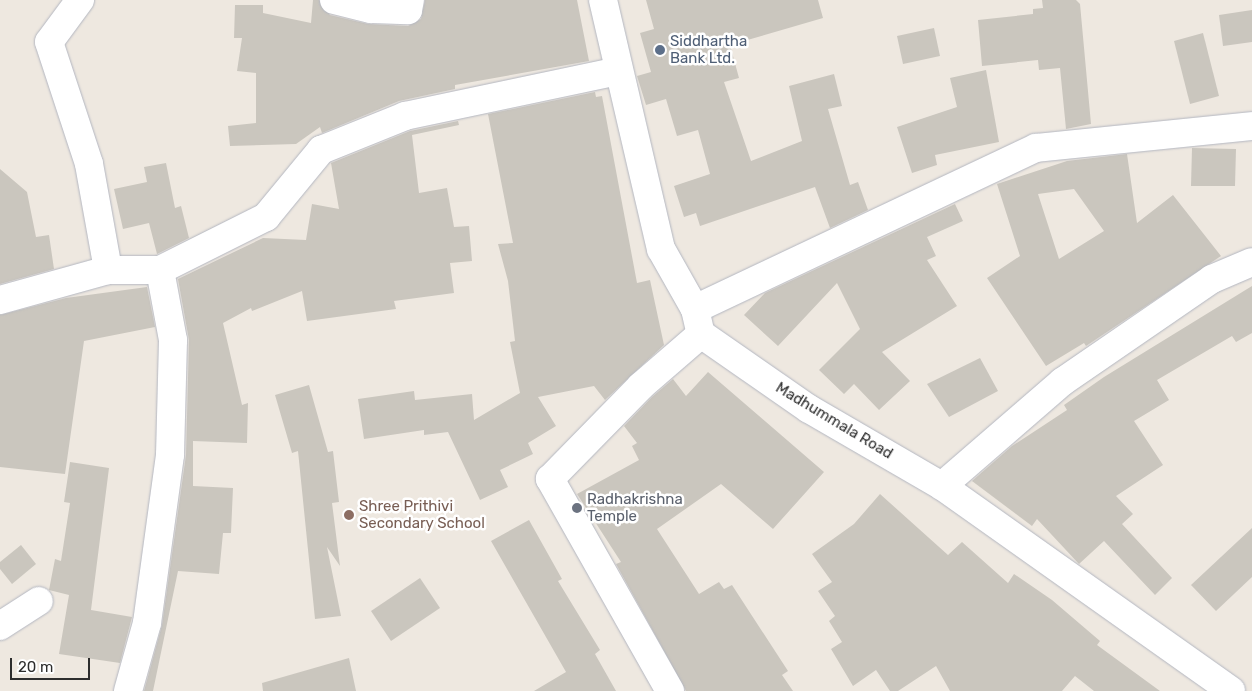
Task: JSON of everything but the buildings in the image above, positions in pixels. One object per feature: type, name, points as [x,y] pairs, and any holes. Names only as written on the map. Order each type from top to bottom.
[{"type":"street","points":[[80,0],[49,42],[89,164],[108,270]]},
{"type":"street","points":[[334,0],[371,9],[408,10],[410,0]]},
{"type":"street","name":"Madhummala Road","points":[[603,0],[661,249],[698,321],[809,409],[942,486],[1231,691]]},
{"type":"street","points":[[0,300],[108,270],[160,270],[266,217],[321,150],[404,116],[618,71]]},
{"type":"street","points":[[670,691],[550,479],[641,386],[698,321],[1036,148],[1252,126]]},
{"type":"street","points":[[942,486],[1062,382],[1212,279],[1252,262]]},
{"type":"street","points":[[128,691],[147,623],[170,455],[172,340],[160,270]]},
{"type":"street","points":[[0,626],[39,601]]},
{"type":"place","name":"Siddhartha Bank Ltd.","points":[[660,50]]},
{"type":"place","name":"Radhakrishna Temple","points":[[577,508]]},
{"type":"place","name":"Shree Prithivi Secondary School","points":[[349,515]]}]
